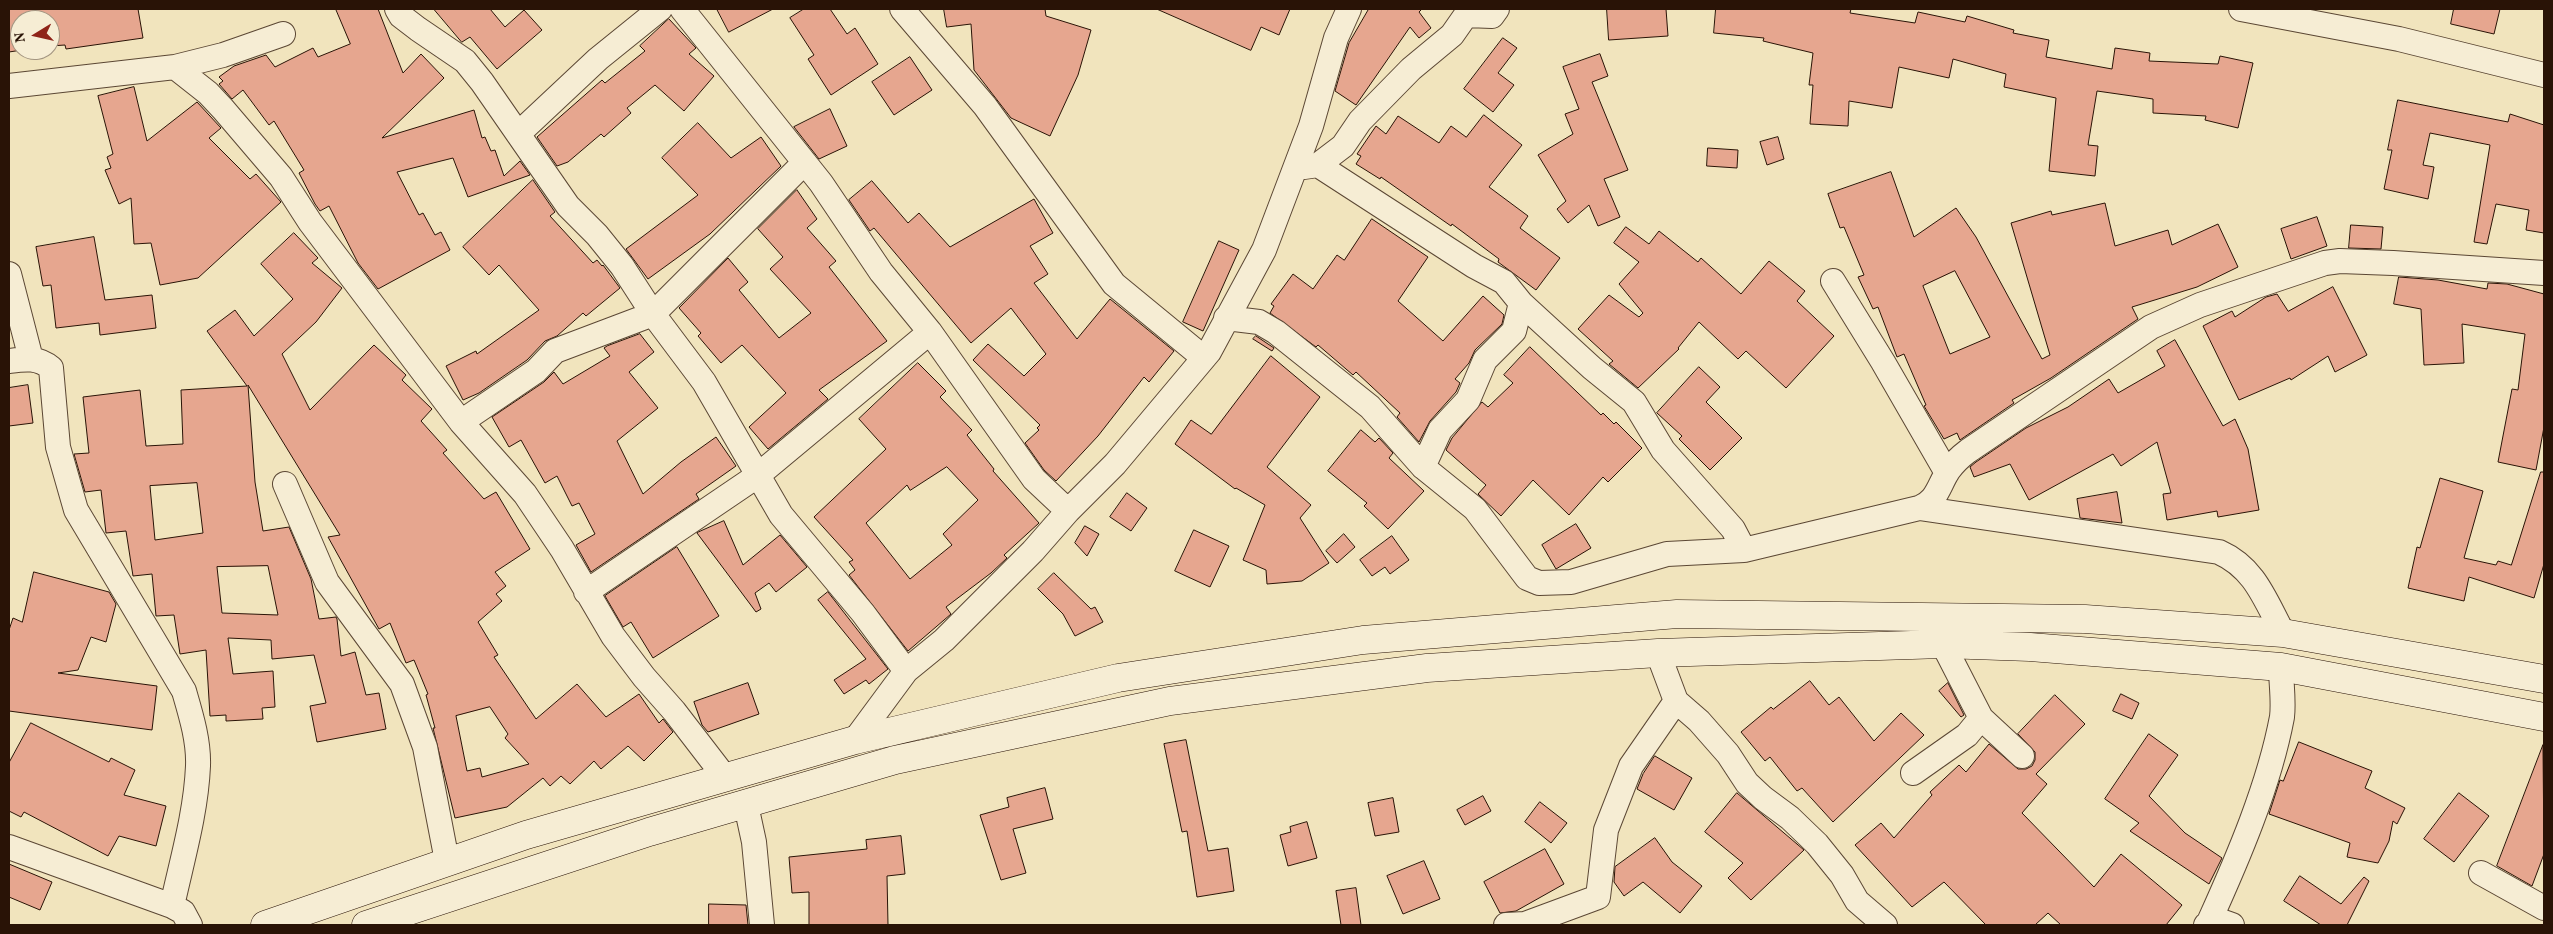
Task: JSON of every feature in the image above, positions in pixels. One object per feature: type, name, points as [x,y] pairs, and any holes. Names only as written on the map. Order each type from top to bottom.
[{"type":"main road","points":[[266,925],[526,835],[724,776],[855,740],[1118,678],[1363,640],[1677,614],[2086,619],[2283,633],[2544,679]]},
{"type":"main road","points":[[366,925],[649,832],[895,760],[1170,701],[1427,668],[1658,653],[1944,644],[2030,647],[2281,667],[2544,718]]},
{"type":"street","points":[[397,9],[401,16],[465,61],[568,206],[603,243],[704,382],[781,516],[864,613],[906,670]]},
{"type":"street","points":[[518,134],[598,58],[660,9]]},
{"type":"street","points":[[682,9],[768,116],[803,164],[821,183],[881,272],[930,332],[1034,479],[1068,511]]},
{"type":"street","points":[[902,9],[985,106],[1114,284],[1204,358]]},
{"type":"street","points":[[855,740],[906,670],[944,640],[1033,551],[1068,511],[1115,464],[1204,358],[1264,250],[1311,126],[1336,38],[1349,9]]},
{"type":"street","points":[[1295,168],[1318,165],[1343,146],[1360,121],[1411,69],[1452,35],[1466,15],[1492,16],[1497,9]]},
{"type":"street","points":[[2241,9],[2399,39],[2544,75]]},
{"type":"street","points":[[9,86],[175,67],[223,55],[283,34]]},
{"type":"street","points":[[175,67],[208,93],[224,109],[281,177],[310,222],[461,422],[525,494],[562,550],[613,636],[724,776]]},
{"type":"street","points":[[461,422],[536,371],[555,351],[653,314],[803,164]]},
{"type":"street","points":[[1318,165],[1474,266],[1504,282],[1521,303],[1592,368],[1634,402],[1663,450],[1732,529],[1744,550]]},
{"type":"street","points":[[1226,318],[1259,322],[1276,332],[1370,406],[1423,468],[1475,509],[1527,578],[1539,583],[1571,582],[1667,554],[1744,550],[1929,504],[1936,496],[1947,472],[1968,451],[2151,327],[2192,308],[2245,288],[2340,261],[2544,272]]},
{"type":"street","points":[[9,274],[20,360],[43,362],[51,368],[58,447],[76,510],[184,691],[192,718],[198,764],[196,792],[172,906]]},
{"type":"street","points":[[1833,281],[1947,472]]},
{"type":"street","points":[[1423,468],[1440,430],[1468,400],[1485,360],[1514,331],[1521,303]]},
{"type":"street","points":[[586,592],[758,476],[930,332]]},
{"type":"street","points":[[285,484],[327,582],[402,684],[425,747],[447,861]]},
{"type":"street","points":[[1919,508],[2219,552],[2235,559],[2249,572],[2283,633]]},
{"type":"street","points":[[1944,644],[1982,718],[2022,756]]},
{"type":"street","points":[[1658,653],[1676,701],[1699,721],[1722,748],[1747,783],[1763,798],[1790,818],[1817,844],[1842,875],[1857,901],[1885,925]]},
{"type":"street","points":[[2215,924],[2266,775],[2282,715],[2281,667]]},
{"type":"street","points":[[1506,925],[1525,924],[1598,897],[1606,830],[1632,766],[1676,701]]},
{"type":"street","points":[[1913,774],[1967,736],[1982,718]]},
{"type":"street","points":[[746,805],[754,842],[762,925]]},
{"type":"street","points":[[9,847],[172,906],[183,912],[190,925]]},
{"type":"street","points":[[2481,873],[2544,908]]},
{"type":"building","points":[[9,9],[138,9],[143,38],[66,49],[65,45],[60,45],[60,10],[10,10],[9,52]]},
{"type":"building","points":[[336,9],[378,9],[403,73],[421,54],[444,78],[382,138],[474,110],[482,138],[485,137],[491,151],[495,150],[504,176],[520,161],[530,175],[468,197],[453,158],[397,172],[419,215],[423,213],[435,235],[441,232],[450,250],[378,289],[358,263],[329,206],[320,211],[315,204],[299,173],[304,170],[274,121],[269,125],[243,90],[232,99],[219,84],[223,81],[219,77],[234,66],[266,55],[275,67],[313,48],[318,57],[350,44]]},
{"type":"building","points":[[434,9],[490,9],[505,27],[524,10],[542,30],[497,69],[470,37],[462,42]]},
{"type":"building","points":[[717,9],[773,9],[729,32]]},
{"type":"building","points":[[804,9],[830,9],[847,34],[855,28],[878,64],[831,95],[808,59],[814,55],[790,18]]},
{"type":"building","points":[[944,9],[1045,9],[1046,16],[1091,30],[1078,75],[1050,136],[1011,118],[974,70],[971,24],[947,27]]},
{"type":"building","points":[[1157,9],[1290,9],[1279,35],[1261,27],[1251,50]]},
{"type":"building","points":[[1369,9],[1422,9],[1419,12],[1431,28],[1419,38],[1410,27],[1356,105],[1335,91],[1349,43]]},
{"type":"building","points":[[1607,9],[1666,9],[1668,36],[1609,40]]},
{"type":"building","points":[[1716,9],[1851,9],[1850,13],[1915,23],[1918,12],[1965,22],[1967,16],[2014,30],[2013,33],[2049,40],[2046,57],[2112,69],[2115,48],[2150,53],[2149,61],[2218,64],[2220,56],[2253,63],[2238,128],[2205,120],[2206,116],[2153,113],[2153,99],[2097,91],[2088,145],[2098,146],[2095,176],[2049,171],[2056,98],[2004,87],[2006,74],[1953,59],[1949,78],[1899,67],[1892,108],[1849,101],[1848,126],[1810,124],[1813,85],[1809,85],[1813,53],[1763,41],[1764,38],[1714,33]]},
{"type":"building","points":[[2454,9],[2500,9],[2494,34],[2451,24]]},
{"type":"building","points":[[669,19],[696,48],[689,54],[714,76],[684,111],[655,85],[627,108],[631,113],[604,137],[601,134],[568,162],[557,166],[537,137],[602,80],[605,83],[645,51],[640,46]]},
{"type":"building","points":[[1503,38],[1517,48],[1498,73],[1514,85],[1493,112],[1464,89]]},
{"type":"building","points":[[1600,54],[1608,76],[1592,82],[1628,170],[1604,179],[1620,217],[1598,226],[1589,205],[1568,223],[1557,209],[1566,201],[1538,155],[1573,134],[1565,114],[1579,109],[1563,67]]},
{"type":"building","points":[[910,57],[932,90],[894,115],[872,82]]},
{"type":"building","points":[[134,87],[147,141],[197,102],[221,128],[209,138],[250,179],[256,174],[281,202],[198,278],[160,285],[151,243],[134,244],[131,198],[119,204],[105,170],[111,168],[107,157],[113,154],[98,96]]},
{"type":"building","points":[[2398,100],[2508,122],[2510,114],[2544,125],[2544,233],[2526,230],[2529,210],[2496,204],[2487,244],[2474,242],[2490,145],[2430,133],[2423,165],[2434,167],[2428,199],[2384,189],[2392,150],[2388,150]]},
{"type":"building","points":[[830,109],[847,146],[819,159],[794,127]]},
{"type":"building","points":[[1484,115],[1522,145],[1489,187],[1528,216],[1520,228],[1560,258],[1536,290],[1498,262],[1499,259],[1452,224],[1451,226],[1381,177],[1380,179],[1356,164],[1361,156],[1357,154],[1376,126],[1386,134],[1398,116],[1439,143],[1451,126],[1466,137]]},
{"type":"building","points":[[698,123],[731,158],[761,137],[781,166],[710,234],[648,279],[626,249],[698,195],[662,158]]},
{"type":"building","points":[[1778,137],[1784,159],[1767,165],[1760,142]]},
{"type":"building","points":[[1708,148],[1738,150],[1737,168],[1707,166]]},
{"type":"building","points":[[1891,172],[1914,237],[1956,208],[1976,237],[2042,359],[2050,355],[2011,223],[2051,211],[2052,215],[2105,203],[2115,246],[2168,230],[2172,245],[2218,224],[2238,267],[2197,287],[2132,307],[2138,319],[2051,378],[2012,400],[2014,403],[1960,440],[1957,433],[1944,439],[1924,406],[1926,405],[1904,354],[1897,357],[1878,307],[1873,309],[1858,277],[1864,275],[1844,227],[1840,228],[1828,194]],"holes":[[[1955,271],[1990,337],[1950,354],[1923,286]]]},
{"type":"building","points":[[533,180],[555,212],[550,216],[593,263],[597,260],[603,265],[620,288],[586,316],[583,313],[557,336],[545,341],[527,360],[479,393],[463,400],[446,366],[476,351],[477,354],[539,310],[499,265],[489,275],[463,247]]},
{"type":"building","points":[[872,181],[908,223],[919,213],[950,247],[1034,199],[1053,233],[1030,246],[1048,274],[1034,283],[1077,339],[1110,299],[1174,351],[1149,382],[1144,377],[1098,436],[1056,481],[1044,470],[1025,443],[1039,430],[1037,428],[1040,425],[973,360],[988,344],[1024,376],[1046,354],[1011,308],[971,343],[874,228],[870,231],[849,200]]},
{"type":"building","points":[[797,190],[817,219],[807,228],[836,261],[829,267],[887,341],[819,390],[828,399],[768,449],[749,427],[786,393],[742,345],[721,363],[698,336],[701,333],[679,308],[728,258],[748,282],[739,290],[779,338],[811,313],[770,269],[783,257],[758,229]]},
{"type":"building","points":[[2317,217],[2327,246],[2291,259],[2281,229]]},
{"type":"building","points":[[1372,219],[1428,257],[1398,301],[1443,341],[1483,296],[1504,315],[1502,324],[1475,350],[1469,363],[1455,379],[1460,383],[1456,392],[1430,421],[1419,442],[1397,417],[1400,413],[1356,372],[1353,375],[1318,345],[1316,347],[1270,313],[1274,306],[1271,304],[1293,274],[1313,289],[1337,255],[1344,260]]},
{"type":"building","points":[[2351,225],[2383,227],[2381,249],[2349,248]]},
{"type":"building","points":[[1626,227],[1649,244],[1659,231],[1698,262],[1701,258],[1741,294],[1769,261],[1805,291],[1797,301],[1834,336],[1786,388],[1746,351],[1738,359],[1699,322],[1679,349],[1638,388],[1609,364],[1613,361],[1578,329],[1609,295],[1639,317],[1643,313],[1619,284],[1639,262],[1614,243]]},
{"type":"building","points":[[294,233],[318,258],[312,263],[342,288],[316,322],[282,354],[310,410],[374,345],[406,375],[402,380],[432,409],[421,421],[447,450],[443,453],[484,499],[496,492],[530,549],[495,572],[506,586],[496,594],[502,601],[478,622],[498,655],[494,657],[536,719],[577,684],[606,717],[639,694],[659,723],[663,719],[673,732],[644,761],[628,746],[601,769],[594,761],[570,784],[561,776],[550,786],[543,778],[507,807],[455,818],[433,728],[435,728],[426,695],[428,694],[414,660],[406,663],[390,623],[379,629],[328,537],[340,535],[248,385],[255,482],[263,531],[289,527],[311,579],[319,619],[336,617],[341,656],[355,652],[366,695],[379,693],[386,729],[317,742],[310,706],[326,703],[314,655],[272,659],[271,640],[228,638],[233,674],[273,671],[275,707],[262,708],[263,719],[226,721],[226,715],[210,716],[206,650],[180,654],[174,615],[156,616],[152,574],[133,576],[126,531],[106,533],[101,490],[85,492],[74,454],[89,453],[83,397],[140,390],[146,446],[183,444],[181,390],[247,386],[207,331],[235,310],[254,336],[293,299],[261,264]],"holes":[[[197,483],[203,533],[155,540],[150,486]],[[268,566],[278,615],[222,613],[217,567]],[[490,707],[508,734],[505,738],[529,764],[482,777],[480,768],[467,771],[456,716]]]},
{"type":"building","points":[[94,237],[105,300],[152,295],[156,328],[100,335],[99,323],[56,328],[51,285],[43,286],[36,247]]},
{"type":"building","points":[[1219,241],[1239,250],[1203,331],[1183,322]]},
{"type":"building","points":[[2399,277],[2438,280],[2487,289],[2488,283],[2507,284],[2544,294],[2544,427],[2536,470],[2498,462],[2512,389],[2518,390],[2525,334],[2462,324],[2464,363],[2424,365],[2421,309],[2394,304]]},
{"type":"building","points":[[2333,287],[2367,355],[2335,372],[2328,356],[2291,380],[2290,378],[2239,400],[2203,326],[2232,311],[2235,317],[2266,297],[2277,294],[2288,311]]},
{"type":"building","points":[[640,334],[654,352],[629,372],[658,408],[617,441],[643,494],[681,462],[716,437],[736,466],[696,494],[699,499],[591,572],[576,545],[595,534],[579,503],[572,506],[557,476],[545,483],[521,440],[509,447],[492,417],[544,382],[554,372],[563,384],[610,356],[604,348],[607,346]]},
{"type":"building","points":[[1256,336],[1274,348],[1272,351],[1253,339]]},
{"type":"building","points":[[2175,340],[2223,426],[2235,419],[2248,449],[2259,510],[2218,517],[2217,511],[2167,520],[2163,494],[2171,493],[2157,442],[2121,466],[2113,454],[2029,500],[2010,464],[1974,477],[1970,467],[1976,462],[2026,428],[2068,407],[2109,379],[2118,393],[2165,366],[2157,351]]},
{"type":"building","points":[[1530,347],[1601,415],[1603,413],[1614,424],[1616,422],[1642,448],[1608,482],[1603,477],[1569,515],[1533,480],[1501,516],[1478,494],[1486,485],[1446,450],[1452,438],[1482,402],[1488,407],[1513,383],[1504,375]]},
{"type":"building","points":[[1271,356],[1320,397],[1267,467],[1311,505],[1300,518],[1329,563],[1302,581],[1267,584],[1266,570],[1243,560],[1265,505],[1235,489],[1175,444],[1191,420],[1211,434]]},
{"type":"building","points":[[918,363],[946,391],[940,397],[972,430],[967,435],[994,469],[993,471],[1039,523],[1004,555],[1007,558],[991,573],[946,607],[951,614],[908,651],[849,575],[855,570],[849,562],[853,560],[814,517],[886,449],[859,419]],"holes":[[[947,467],[978,500],[943,534],[952,545],[910,579],[866,523],[907,485],[910,490]]]},
{"type":"building","points":[[1699,367],[1720,387],[1706,402],[1742,438],[1710,470],[1679,439],[1682,436],[1657,413]]},
{"type":"building","points":[[28,385],[33,423],[9,426],[9,388]]},
{"type":"building","points":[[1361,430],[1375,442],[1379,438],[1393,453],[1389,458],[1424,491],[1388,529],[1364,506],[1367,503],[1328,471]]},
{"type":"building","points":[[2541,472],[2544,472],[2544,564],[2534,598],[2469,577],[2464,601],[2408,588],[2417,547],[2420,548],[2440,478],[2483,491],[2464,558],[2496,565],[2498,561],[2511,565]]},
{"type":"building","points":[[2117,492],[2122,523],[2080,518],[2077,499]]},
{"type":"building","points":[[1127,493],[1147,508],[1131,531],[1110,517]]},
{"type":"building","points":[[724,521],[743,565],[780,535],[807,567],[776,592],[769,583],[755,593],[761,609],[756,612],[697,533]]},
{"type":"building","points":[[1576,524],[1591,548],[1556,569],[1542,545]]},
{"type":"building","points":[[1085,526],[1099,534],[1087,556],[1075,543]]},
{"type":"building","points":[[1194,530],[1229,546],[1210,587],[1175,571]]},
{"type":"building","points":[[1344,534],[1355,547],[1337,563],[1326,551]]},
{"type":"building","points":[[1392,536],[1409,560],[1390,574],[1385,567],[1372,576],[1360,560]]},
{"type":"building","points":[[677,547],[719,616],[653,658],[631,622],[623,627],[605,596]]},
{"type":"building","points":[[34,572],[109,592],[116,604],[106,642],[91,637],[78,670],[58,673],[157,686],[152,730],[9,711],[9,630],[13,618],[22,622]]},
{"type":"building","points":[[1054,573],[1091,609],[1095,607],[1103,622],[1075,636],[1063,614],[1038,589]]},
{"type":"building","points":[[828,592],[888,669],[869,684],[866,680],[844,694],[834,680],[866,659],[818,600]]},
{"type":"building","points":[[1810,681],[1829,705],[1839,697],[1874,741],[1901,713],[1924,735],[1833,822],[1802,788],[1797,791],[1770,757],[1765,761],[1741,732],[1771,707],[1773,709]]},
{"type":"building","points":[[748,683],[759,714],[708,732],[702,725],[694,702]]},
{"type":"building","points":[[1948,683],[1964,715],[1961,717],[1939,691]]},
{"type":"building","points":[[2121,694],[2139,703],[2132,719],[2113,711]]},
{"type":"building","points":[[2055,695],[2085,724],[2036,774],[2047,784],[2022,813],[2094,887],[2121,854],[2182,905],[2166,925],[2061,925],[2048,913],[2035,925],[1986,925],[1944,882],[1912,907],[1855,845],[1881,823],[1894,838],[1932,795],[1930,792],[1959,765],[1966,772],[1989,744],[2018,769],[2026,769],[2032,766],[2035,760],[2035,752],[2018,734]]},
{"type":"building","points":[[31,723],[109,762],[111,758],[135,770],[124,795],[166,806],[156,846],[119,836],[108,856],[24,812],[21,817],[9,811],[9,763]]},
{"type":"building","points":[[2149,734],[2178,755],[2149,796],[2185,833],[2222,858],[2209,884],[2130,831],[2139,823],[2105,799]]},
{"type":"building","points":[[1186,740],[1208,851],[1228,848],[1234,891],[1197,897],[1187,831],[1182,832],[1164,744]]},
{"type":"building","points":[[2299,742],[2372,771],[2365,788],[2405,808],[2397,824],[2393,821],[2389,841],[2378,863],[2347,857],[2350,843],[2269,814],[2280,780],[2283,781]]},
{"type":"building","points":[[2543,745],[2544,854],[2532,886],[2497,866]]},
{"type":"building","points":[[1655,756],[1692,778],[1674,810],[1637,789],[1643,774]]},
{"type":"building","points":[[1045,788],[1053,819],[1013,829],[1026,873],[1001,880],[980,815],[1009,807],[1007,798]]},
{"type":"building","points":[[1737,793],[1804,850],[1751,900],[1728,878],[1743,863],[1705,832]]},
{"type":"building","points":[[2459,793],[2489,816],[2454,862],[2424,839]]},
{"type":"building","points":[[1483,796],[1491,811],[1465,825],[1457,810]]},
{"type":"building","points":[[1393,798],[1399,832],[1375,836],[1368,803]]},
{"type":"building","points":[[1540,802],[1567,823],[1551,843],[1525,822]]},
{"type":"building","points":[[1307,822],[1317,858],[1288,866],[1280,835],[1291,832],[1290,827]]},
{"type":"building","points":[[901,836],[905,874],[887,876],[888,925],[809,925],[809,892],[792,893],[789,857],[867,849],[866,840]]},
{"type":"building","points":[[1655,838],[1672,862],[1702,886],[1680,913],[1643,882],[1624,896],[1614,882],[1615,867]]},
{"type":"building","points":[[1545,849],[1564,884],[1516,911],[1500,913],[1484,882]]},
{"type":"building","points":[[1424,861],[1440,899],[1403,914],[1387,876]]},
{"type":"building","points":[[9,864],[52,882],[40,910],[9,897]]},
{"type":"building","points":[[2300,876],[2341,904],[2364,877],[2369,881],[2347,925],[2321,925],[2284,901]]},
{"type":"building","points":[[1356,888],[1361,925],[1341,925],[1336,891]]},
{"type":"building","points":[[709,904],[746,905],[748,925],[709,925]]}]
